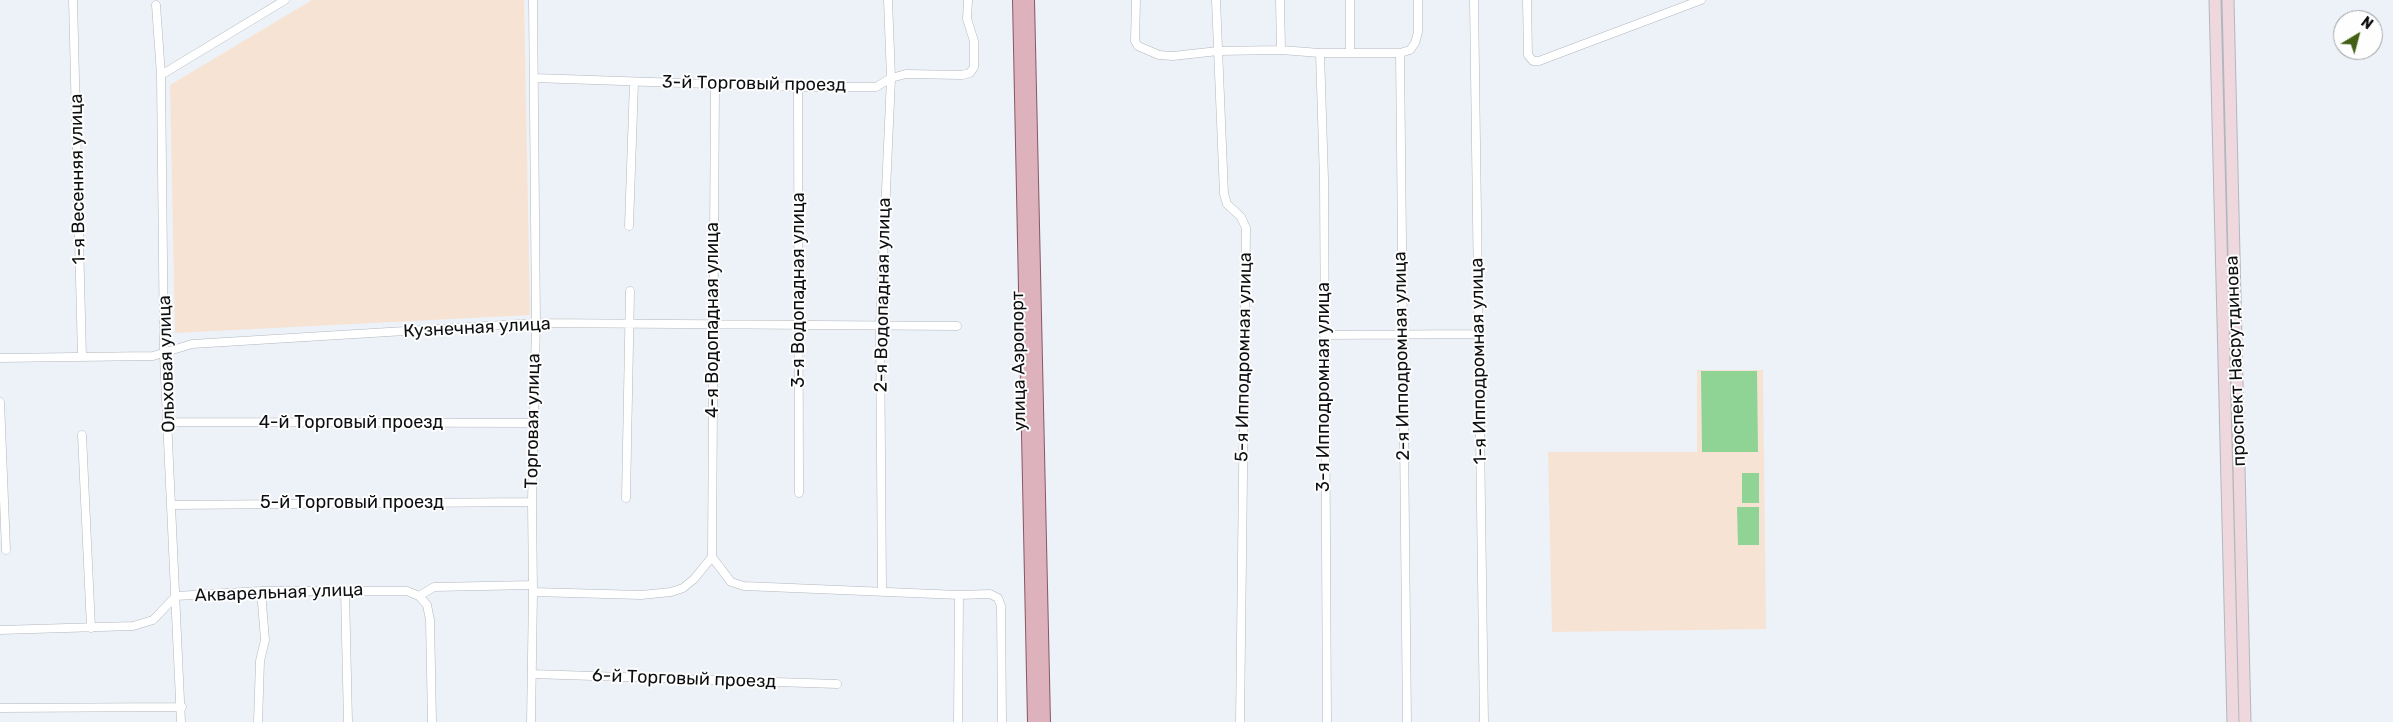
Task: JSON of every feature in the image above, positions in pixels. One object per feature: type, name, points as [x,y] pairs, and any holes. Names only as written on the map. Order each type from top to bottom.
[{"type":"main road","name":"улица Аэропорт","points":[[1018,0],[1034,722]]},
{"type":"main road","name":"улица Аэропорт","points":[[1028,0],[1044,722]]},
{"type":"main road","name":"проспект Насрутдинова","points":[[2215,0],[2233,722]]},
{"type":"main road","name":"проспект Насрутдинова","points":[[2228,0],[2245,722]]},
{"type":"street","name":"1-я Весенняя улица","points":[[73,0],[82,358]]},
{"type":"street","points":[[161,75],[285,0]]},
{"type":"street","name":"Торговая улица","points":[[531,722],[532,502],[536,323],[533,0]]},
{"type":"street","name":"2-я Водопадная улица","points":[[882,591],[880,325],[891,78],[888,0]]},
{"type":"street","name":"3-й Торговый проезд","points":[[534,78],[798,87],[876,87],[891,78],[906,74],[962,75],[970,73],[974,66],[974,41],[968,28],[968,0]]},
{"type":"street","points":[[1136,0],[1135,41],[1138,46],[1159,55],[1173,56],[1218,51],[1281,50],[1320,53],[1400,53],[1410,50],[1415,43],[1418,32],[1418,0]]},
{"type":"street","name":"5-я Ипподромная улица","points":[[1216,0],[1224,194],[1227,204],[1242,217],[1246,228],[1240,722]]},
{"type":"street","points":[[1280,0],[1281,50]]},
{"type":"street","points":[[1350,0],[1350,53]]},
{"type":"street","name":"1-я Ипподромная улица","points":[[1474,0],[1484,722]]},
{"type":"street","points":[[1527,0],[1528,55],[1533,60],[1539,61],[1701,0]]},
{"type":"street","name":"Ольховая улица","points":[[156,5],[161,75],[164,354],[169,422],[182,707],[181,722]]},
{"type":"street","name":"3-я Ипподромная улица","points":[[1320,53],[1324,180],[1327,722]]},
{"type":"street","name":"2-я Ипподромная улица","points":[[1400,53],[1407,722]]},
{"type":"street","points":[[629,226],[634,82]]},
{"type":"street","name":"4-я Водопадная улица","points":[[712,557],[715,84]]},
{"type":"street","name":"3-я Водопадная улица","points":[[798,87],[799,493]]},
{"type":"street","points":[[626,498],[630,291]]},
{"type":"street","name":"Кузнечная улица","points":[[0,358],[82,358],[164,354],[178,347],[192,344],[536,323],[957,326]]},
{"type":"street","points":[[1324,335],[1480,334]]},
{"type":"street","points":[[0,402],[6,550]]},
{"type":"street","name":"4-й Торговый проезд","points":[[169,422],[533,423]]},
{"type":"street","points":[[82,435],[91,628]]},
{"type":"street","name":"5-й Торговый проезд","points":[[172,504],[532,502]]},
{"type":"street","points":[[432,722],[430,620],[427,605],[419,596],[434,587],[533,589],[641,595],[671,592],[683,588],[694,579],[712,557],[731,582],[744,586],[959,595],[990,594],[998,598],[1001,606],[1002,722]]},
{"type":"street","name":"Акварельная улица","points":[[0,630],[133,626],[153,620],[176,596],[262,591],[395,589],[419,596]]},
{"type":"street","points":[[258,722],[260,661],[265,640],[262,591]]},
{"type":"street","points":[[345,591],[348,722]]},
{"type":"street","points":[[958,722],[959,595]]},
{"type":"street","name":"6-й Торговый проезд","points":[[532,674],[837,684]]},
{"type":"street","points":[[0,708],[182,707]]},
{"type":"shaded area","points":[[312,0],[524,0],[530,315],[175,333],[170,85]]},
{"type":"shaded area","points":[[1697,370],[1763,370],[1766,629],[1552,632],[1548,452],[1697,452]]},
{"type":"green space","points":[[1701,371],[1757,371],[1758,452],[1702,452]]},
{"type":"green space","points":[[1742,473],[1759,473],[1759,503],[1742,503]]},
{"type":"green space","points":[[1737,507],[1759,507],[1759,545],[1738,545]]}]
